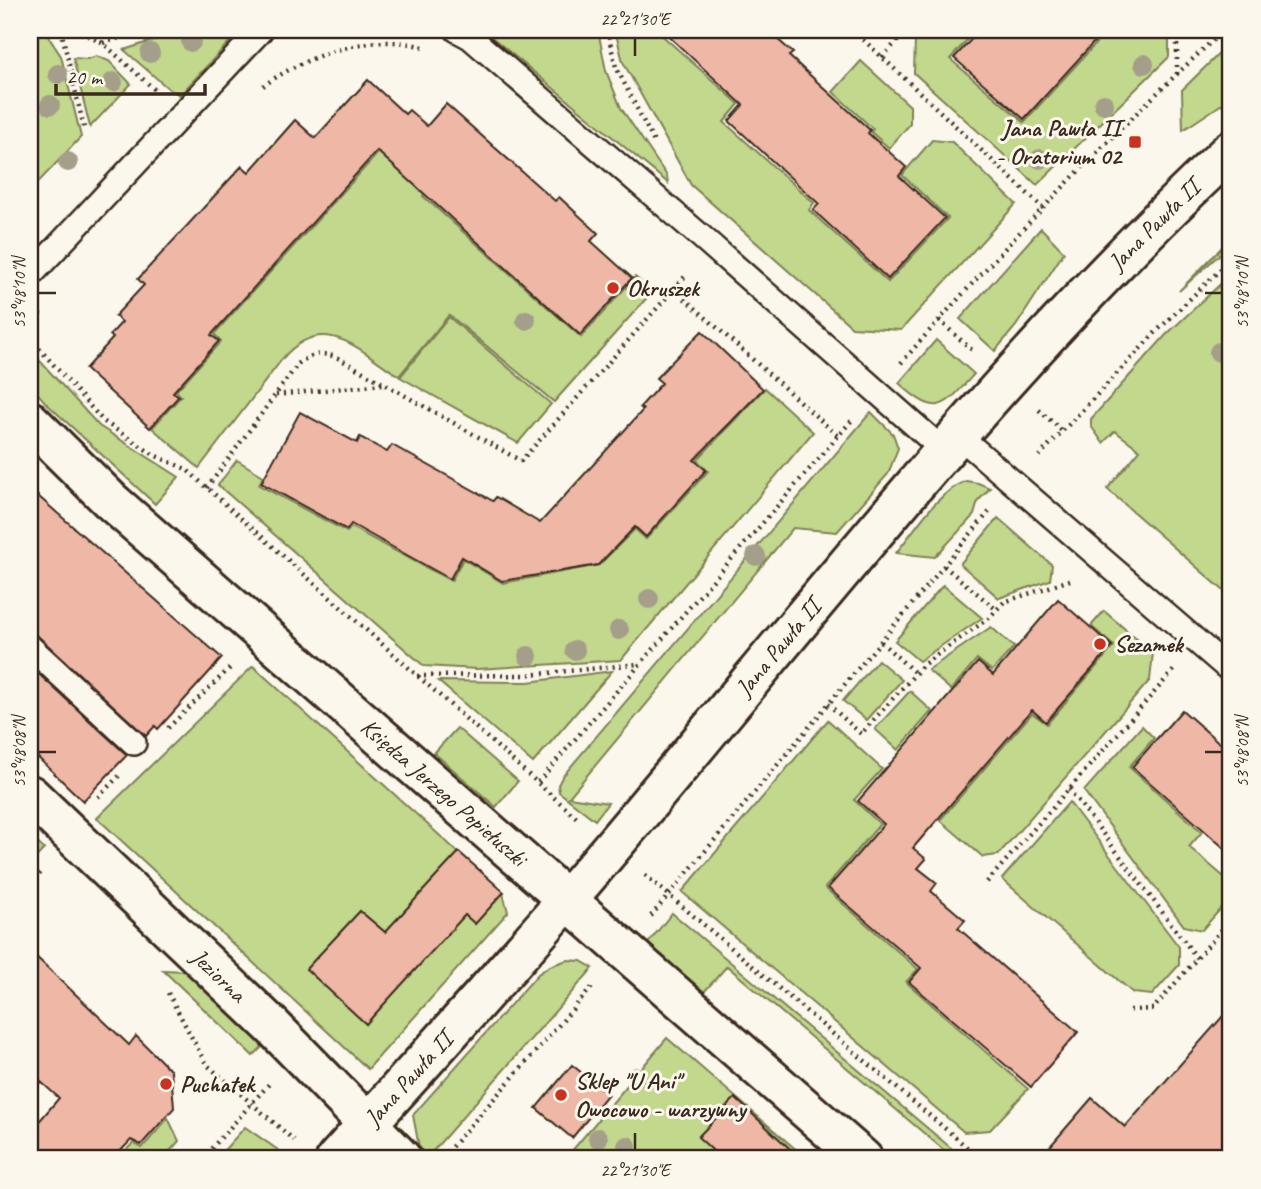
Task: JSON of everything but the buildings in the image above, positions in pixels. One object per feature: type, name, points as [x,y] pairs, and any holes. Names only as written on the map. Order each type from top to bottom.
[{"type":"street","name":"Jana Pawła II","points":[[336,1159],[567,900],[951,443],[1111,268],[1231,150]]},
{"type":"street","name":"Księdza Jerzego Popiełuszki","points":[[30,421],[111,501],[863,1159]]},
{"type":"street","name":"Jeziorna","points":[[30,795],[272,1026],[402,1159]]},
{"type":"lane","points":[[30,276],[261,30]]},
{"type":"lane","points":[[457,30],[470,37],[704,239],[951,443],[1014,483],[1231,671]]},
{"type":"lane","points":[[30,647],[134,743]]},
{"type":"path","points":[[61,30],[85,132]]},
{"type":"path","points":[[75,30],[103,43],[183,114]]},
{"type":"path","points":[[103,43],[145,30]]},
{"type":"path","points":[[853,30],[1044,209]]},
{"type":"path","points":[[882,57],[908,30]]},
{"type":"path","points":[[1177,30],[1177,74]]},
{"type":"path","points":[[259,90],[309,59],[339,49],[382,43],[428,49]]},
{"type":"path","points":[[441,1159],[623,951],[1014,483],[1158,330],[1231,259]]},
{"type":"path","points":[[208,488],[298,364],[308,356],[319,353],[340,359],[521,461],[693,268]]},
{"type":"path","points":[[674,289],[838,436]]},
{"type":"path","points":[[30,324],[49,304]]},
{"type":"path","points":[[30,338],[103,421],[154,455],[186,470],[208,488],[538,782]]},
{"type":"path","points":[[276,395],[384,383]]},
{"type":"path","points":[[944,566],[997,610]]},
{"type":"path","points":[[828,704],[861,734],[924,664],[989,618],[1004,602],[1077,578]]},
{"type":"path","points":[[881,642],[915,673]]},
{"type":"path","points":[[987,883],[1198,642]]},
{"type":"path","points":[[417,676],[527,675],[640,664]]},
{"type":"path","points":[[1069,789],[1197,958]]},
{"type":"path","points":[[30,885],[47,867]]},
{"type":"path","points":[[668,894],[981,1159]]},
{"type":"path","points":[[1130,1010],[1153,1009],[1231,919]]},
{"type":"path","points":[[167,991],[205,1064],[297,1143]]},
{"type":"path","points":[[202,1159],[252,1102]]},
{"type":"green space","points":[[30,30],[44,30],[61,56],[81,137],[30,191]]},
{"type":"green space","points":[[185,30],[238,30],[180,95],[170,90],[124,50]]},
{"type":"green space","points":[[492,30],[598,30],[606,71],[621,108],[667,176],[668,183],[488,34]]},
{"type":"green space","points":[[615,30],[656,30],[739,104],[724,122],[814,203],[809,210],[888,282],[948,218],[902,175],[932,140],[952,142],[1016,204],[901,330],[852,327],[691,185],[623,62]]},
{"type":"green space","points":[[924,30],[976,30],[950,59],[1024,122],[1099,40],[1089,30],[1169,30],[1169,57],[1037,185],[914,73],[915,39]]},
{"type":"green space","points":[[1231,42],[1231,98],[1183,130],[1182,90]]},
{"type":"green space","points":[[96,56],[109,61],[131,84],[90,127],[73,58],[88,59]]},
{"type":"green space","points":[[861,61],[910,106],[910,124],[889,148],[871,132],[873,129],[833,92]]},
{"type":"green space","points":[[379,152],[425,193],[423,196],[581,337],[635,277],[652,292],[554,402],[449,315],[399,376],[356,346],[327,336],[313,337],[298,344],[283,358],[199,468],[152,428],[181,396],[176,391],[221,341],[214,334]]},
{"type":"green space","points":[[1041,228],[1064,252],[1016,326],[995,351],[960,319]]},
{"type":"green space","points":[[1231,238],[1231,244],[1179,291]]},
{"type":"green space","points":[[1231,274],[1231,597],[1107,489],[1140,450],[1115,431],[1103,443],[1091,426],[1091,419],[1166,335]]},
{"type":"green space","points":[[449,317],[551,404],[518,443],[400,377]]},
{"type":"green space","points":[[936,340],[974,374],[947,401],[931,405],[899,383]]},
{"type":"green space","points":[[30,350],[99,426],[179,477],[155,504],[30,385]]},
{"type":"green space","points":[[765,388],[813,432],[621,660],[477,669],[424,666],[218,485],[237,460],[263,476],[259,485],[347,532],[351,527],[451,581],[463,559],[503,583],[599,565],[635,529],[646,539],[708,471],[697,460]]},
{"type":"green space","points":[[871,412],[893,434],[898,448],[888,474],[837,532],[793,528],[569,797],[608,803],[595,820],[559,792],[558,785],[562,777]]},
{"type":"green space","points":[[966,481],[990,488],[978,501],[974,515],[935,557],[896,553],[936,503]]},
{"type":"green space","points":[[998,518],[1052,565],[1050,580],[999,598],[960,564]]},
{"type":"green space","points":[[943,585],[982,618],[919,661],[895,641]]},
{"type":"green space","points":[[1104,611],[1153,653],[1150,680],[998,855],[983,857],[940,820],[1032,713],[1047,724],[1114,646],[1091,626]]},
{"type":"green space","points":[[991,627],[1014,647],[992,671],[977,659],[951,690],[928,670]]},
{"type":"green space","points":[[878,660],[902,680],[866,720],[843,701]]},
{"type":"green space","points":[[253,666],[503,893],[508,912],[368,1069],[97,818]]},
{"type":"green space","points":[[612,671],[533,763],[438,681],[528,682]]},
{"type":"green space","points":[[910,691],[932,711],[898,750],[875,729]]},
{"type":"green space","points":[[828,720],[882,769],[854,800],[880,824],[825,888],[918,969],[906,982],[1028,1089],[990,1130],[964,1132],[682,892]]},
{"type":"green space","points":[[1142,726],[1154,738],[1129,767],[1202,832],[1189,847],[1231,883],[1231,897],[1202,930],[1184,926],[1084,791]]},
{"type":"green space","points":[[457,728],[518,781],[496,807],[434,753]]},
{"type":"green space","points":[[1069,802],[1179,947],[1179,965],[1152,995],[1133,993],[1002,879]]},
{"type":"green space","points":[[32,838],[44,849],[30,864],[30,840]]},
{"type":"green space","points":[[672,913],[964,1159],[950,1159],[952,1157],[727,966],[703,993],[646,946]]},
{"type":"green space","points":[[567,960],[581,961],[593,968],[426,1159],[419,1147],[413,1115],[538,974]]},
{"type":"green space","points":[[163,970],[186,971],[264,1045],[253,1056]]},
{"type":"green space","points":[[667,1038],[807,1159],[565,1159]]},
{"type":"green space","points":[[168,1118],[179,1141],[163,1159],[118,1159],[133,1143],[142,1148]]},
{"type":"green space","points":[[245,1127],[291,1159],[216,1159]]},
{"type":"place","name":"Jana Pawła II - Oratorium 02","points":[[1135,142]]},
{"type":"place","name":"Okruszek","points":[[613,288]]},
{"type":"place","name":"Sezamek","points":[[1100,644]]},
{"type":"place","name":"Puchatek","points":[[166,1084]]},
{"type":"place","name":"Sklep \"U Ani\" Owocowo - warzywny","points":[[561,1095]]}]
